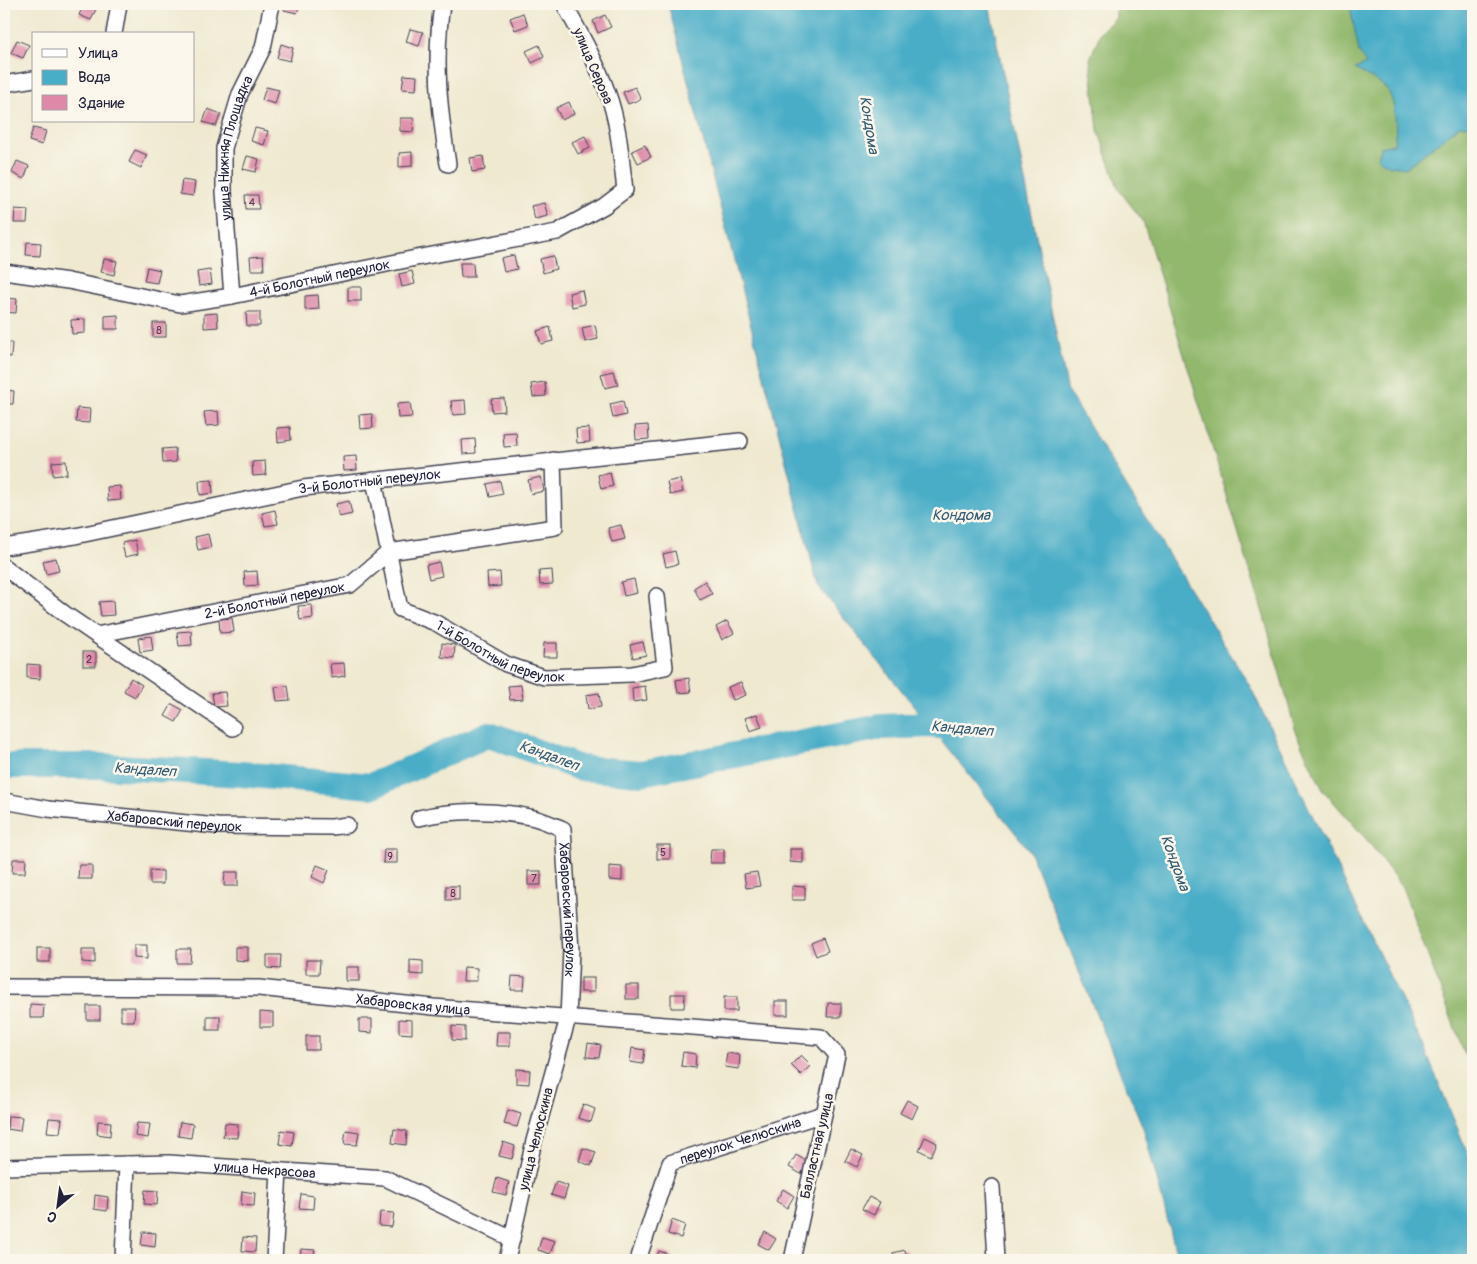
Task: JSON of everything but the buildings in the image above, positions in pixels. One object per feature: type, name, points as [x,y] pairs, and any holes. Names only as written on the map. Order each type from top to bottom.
[{"type":"street","points":[[114,32],[119,4]]},
{"type":"street","name":"улица Нижняя Площадка","points":[[232,296],[224,192],[224,148],[240,94],[263,48],[272,4]]},
{"type":"street","points":[[442,4],[437,39],[437,94],[448,164]]},
{"type":"street","name":"улица Серова","points":[[564,4],[586,44],[609,96],[619,140],[625,190]]},
{"type":"street","points":[[4,84],[32,79]]},
{"type":"street","name":"4-й Болотный переулок","points":[[4,272],[68,281],[180,304],[232,296],[416,258],[556,232],[604,206],[625,190]]},
{"type":"street","name":"3-й Болотный переулок","points":[[4,547],[75,536],[303,488],[740,441]]},
{"type":"street","points":[[389,552],[555,527],[553,460]]},
{"type":"street","name":"1-й Болотный переулок","points":[[374,480],[400,609],[436,623],[506,664],[544,677],[632,674],[665,668],[657,596]]},
{"type":"street","name":"2-й Болотный переулок","points":[[96,635],[350,585],[389,552]]},
{"type":"street","points":[[4,567],[65,614],[233,728]]},
{"type":"street","name":"Хабаровский переулок","points":[[4,801],[48,809],[217,826],[332,827],[347,825]]},
{"type":"street","name":"Хабаровский переулок","points":[[419,818],[440,813],[489,812],[532,817],[563,829],[571,950],[568,1018]]},
{"type":"street","name":"Хабаровская улица","points":[[4,987],[259,988],[568,1018],[822,1036]]},
{"type":"street","name":"улица Челюскина","points":[[507,1260],[534,1141],[568,1018]]},
{"type":"street","name":"Балластная улица","points":[[792,1260],[837,1056],[822,1036]]},
{"type":"street","name":"переулок Челюскина","points":[[638,1260],[670,1163],[824,1114]]},
{"type":"street","name":"улица Некрасова","points":[[4,1167],[170,1163],[385,1178],[512,1239]]},
{"type":"street","points":[[123,1260],[126,1164]]},
{"type":"street","points":[[274,1260],[279,1171]]},
{"type":"street","points":[[992,1187],[996,1260]]},
{"type":"green space","points":[[1115,4],[1473,4],[1473,1076],[1402,887],[1368,841],[1323,790],[1297,736],[1266,623],[1143,221],[1119,190],[1098,130],[1090,59],[1101,31],[1116,18]]},
{"type":"water","name":"Кондома","points":[[668,4],[989,4],[1068,392],[1250,686],[1423,1045],[1473,1166],[1473,1260],[1178,1260],[1144,1130],[1029,850],[818,586]]},
{"type":"water","points":[[1352,4],[1473,4],[1473,126],[1460,125],[1406,168],[1390,166],[1378,159],[1380,147],[1394,144],[1396,124],[1394,110],[1388,91],[1355,69],[1366,64],[1359,52],[1350,6]]},
{"type":"waterway","name":"Кандалеп","points":[[4,766],[100,766],[241,774],[371,786],[489,734],[580,768],[641,773],[881,727],[930,725],[965,729]]}]
